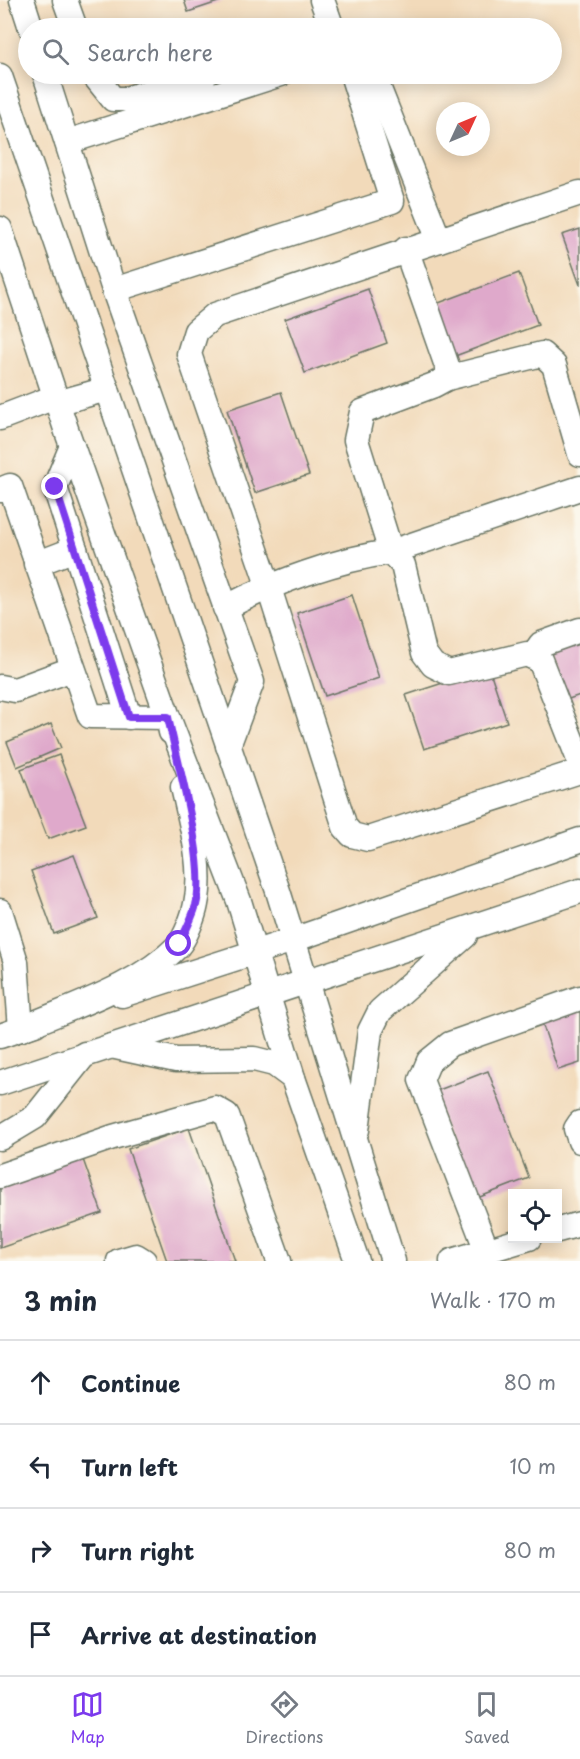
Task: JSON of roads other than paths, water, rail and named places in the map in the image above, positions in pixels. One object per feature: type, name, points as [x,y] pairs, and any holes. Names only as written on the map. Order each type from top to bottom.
[{"type":"street","points":[[22,0],[28,18]]},
{"type":"street","points":[[65,0],[71,18]]},
{"type":"street","points":[[322,0],[328,18]]},
{"type":"street","points":[[0,75],[293,940],[304,981],[357,1138],[393,1261]]},
{"type":"street","points":[[48,84],[114,290],[252,682],[228,746]]},
{"type":"street","points":[[101,84],[113,99],[126,99],[174,84]]},
{"type":"street","points":[[67,142],[250,84]]},
{"type":"street","points":[[114,290],[392,201],[355,84]]},
{"type":"street","points":[[377,84],[439,240]]},
{"type":"street","points":[[580,193],[406,249],[215,315],[196,331],[189,354],[268,585],[345,827],[352,835],[368,839],[580,771]]},
{"type":"street","points":[[0,229],[56,400],[168,717],[239,901],[293,1078],[357,1261]]},
{"type":"street","points":[[406,249],[447,366],[447,378]]},
{"type":"street","points":[[0,285],[23,298]]},
{"type":"street","points":[[580,454],[554,365],[542,354],[447,378],[362,412],[356,440],[391,552],[403,565],[424,653],[433,665],[449,673],[526,654],[540,660],[549,677],[580,762]]},
{"type":"street","points":[[0,418],[56,400],[106,388]]},
{"type":"street","points":[[72,446],[55,487],[129,717]]},
{"type":"street","points":[[0,490],[10,486],[90,716],[168,717]]},
{"type":"street","points":[[225,608],[268,585],[371,555],[391,552],[580,488]]},
{"type":"street","points":[[36,564],[75,549]]},
{"type":"street","points":[[532,657],[541,644],[580,630]]},
{"type":"street","points":[[0,687],[15,690],[72,669]]},
{"type":"street","points":[[11,1032],[111,989],[147,969],[179,944],[196,904],[198,873],[189,814],[168,717]]},
{"type":"street","points":[[11,1032],[293,940],[580,840]]},
{"type":"street","points":[[0,1083],[580,891]]},
{"type":"street","points":[[0,911],[16,962],[11,1032]]},
{"type":"street","points":[[357,1138],[370,1031],[380,1011],[438,958],[479,925]]},
{"type":"street","points":[[487,1251],[421,1080],[429,1061],[450,1044],[580,998]]},
{"type":"street","points":[[0,1017],[11,1032]]},
{"type":"street","points":[[111,1046],[176,1060],[254,1059],[274,1064],[293,1078]]},
{"type":"street","points":[[0,1138],[36,1117],[85,1054]]},
{"type":"street","points":[[0,1176],[113,1137],[215,1108],[227,1115],[279,1261]]},
{"type":"street","points":[[580,1123],[576,1129],[580,1141]]},
{"type":"street","points":[[562,1229],[580,1224]]},
{"type":"street","points":[[452,1261],[515,1243]]},
{"type":"street","points":[[120,1261],[136,1256],[144,1261]]}]
